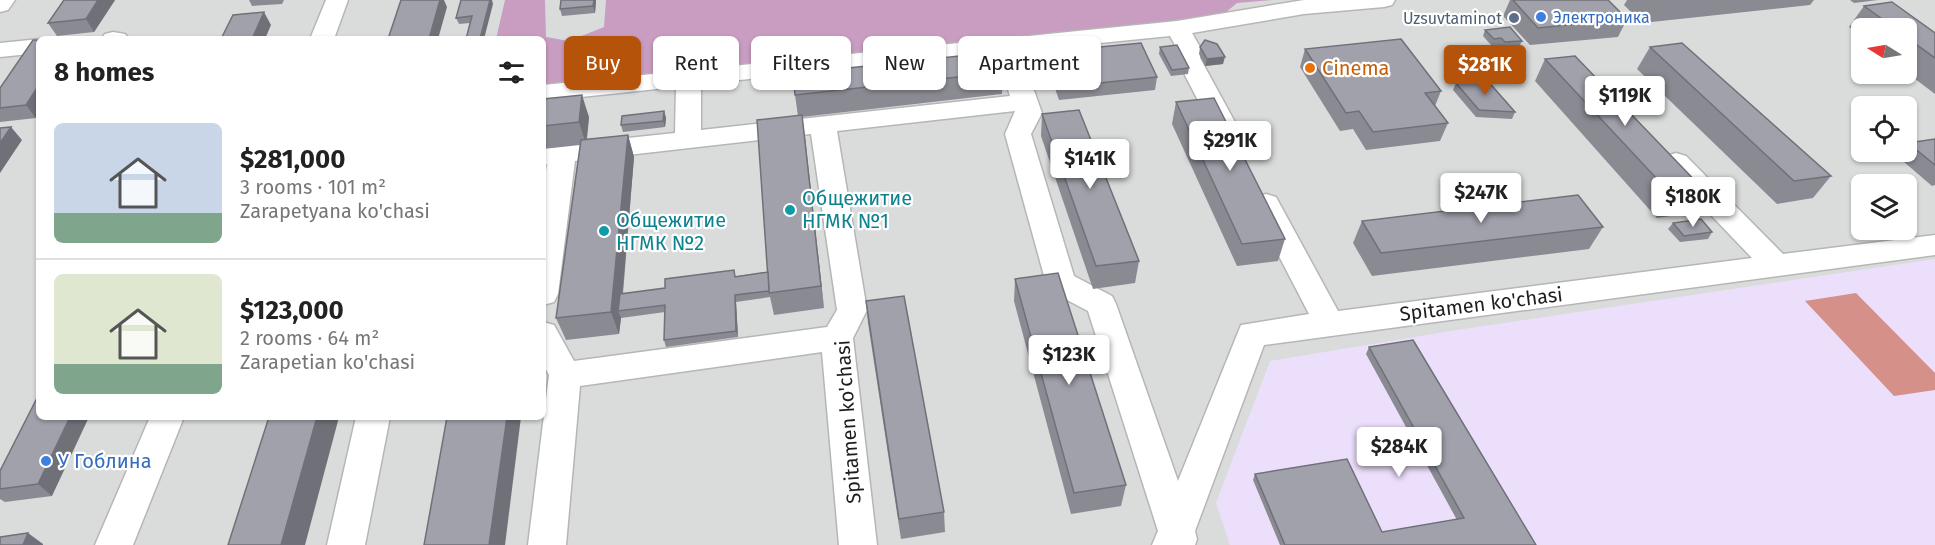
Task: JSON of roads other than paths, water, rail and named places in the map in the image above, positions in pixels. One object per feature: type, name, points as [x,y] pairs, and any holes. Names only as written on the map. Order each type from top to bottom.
[{"type":"street","points":[[0,4],[4,0]]},
{"type":"street","points":[[323,36],[336,0]]},
{"type":"street","points":[[1101,36],[1177,28],[1302,4],[1384,0]]},
{"type":"street","points":[[1177,28],[1188,47],[1188,57],[1330,324]]},
{"type":"street","points":[[0,50],[36,46]]},
{"type":"street","points":[[739,73],[958,51]]},
{"type":"street","points":[[546,93],[653,82]]},
{"type":"street","points":[[688,139],[689,90]]},
{"type":"street","points":[[1021,90],[1029,113],[1018,134],[1061,283],[1101,304],[1176,540]]},
{"type":"street","points":[[546,252],[553,155],[1025,102]]},
{"type":"street","name":"Spitamen ko'chasi","points":[[824,124],[852,310],[837,338],[858,545]]},
{"type":"street","points":[[1661,147],[1776,265]]},
{"type":"street","name":"Spitamen ko'chasi","points":[[1176,540],[1252,334],[1935,245]]},
{"type":"street","points":[[565,375],[837,338]]},
{"type":"street","points":[[546,340],[565,375],[547,545]]},
{"type":"street","points":[[114,545],[166,420]]},
{"type":"street","points":[[345,545],[372,420]]},
{"type":"place","name":"Электроника","points":[[1541,17]]},
{"type":"place","name":"Uzsuvtaminot","points":[[1514,18]]},
{"type":"place","name":"Cinema","points":[[1310,68]]},
{"type":"place","name":"Общежитие НГМК №1","points":[[790,210]]},
{"type":"place","name":"Общежитие НГМК №2","points":[[604,231]]},
{"type":"place","name":"У Гоблина","points":[[46,461]]}]
